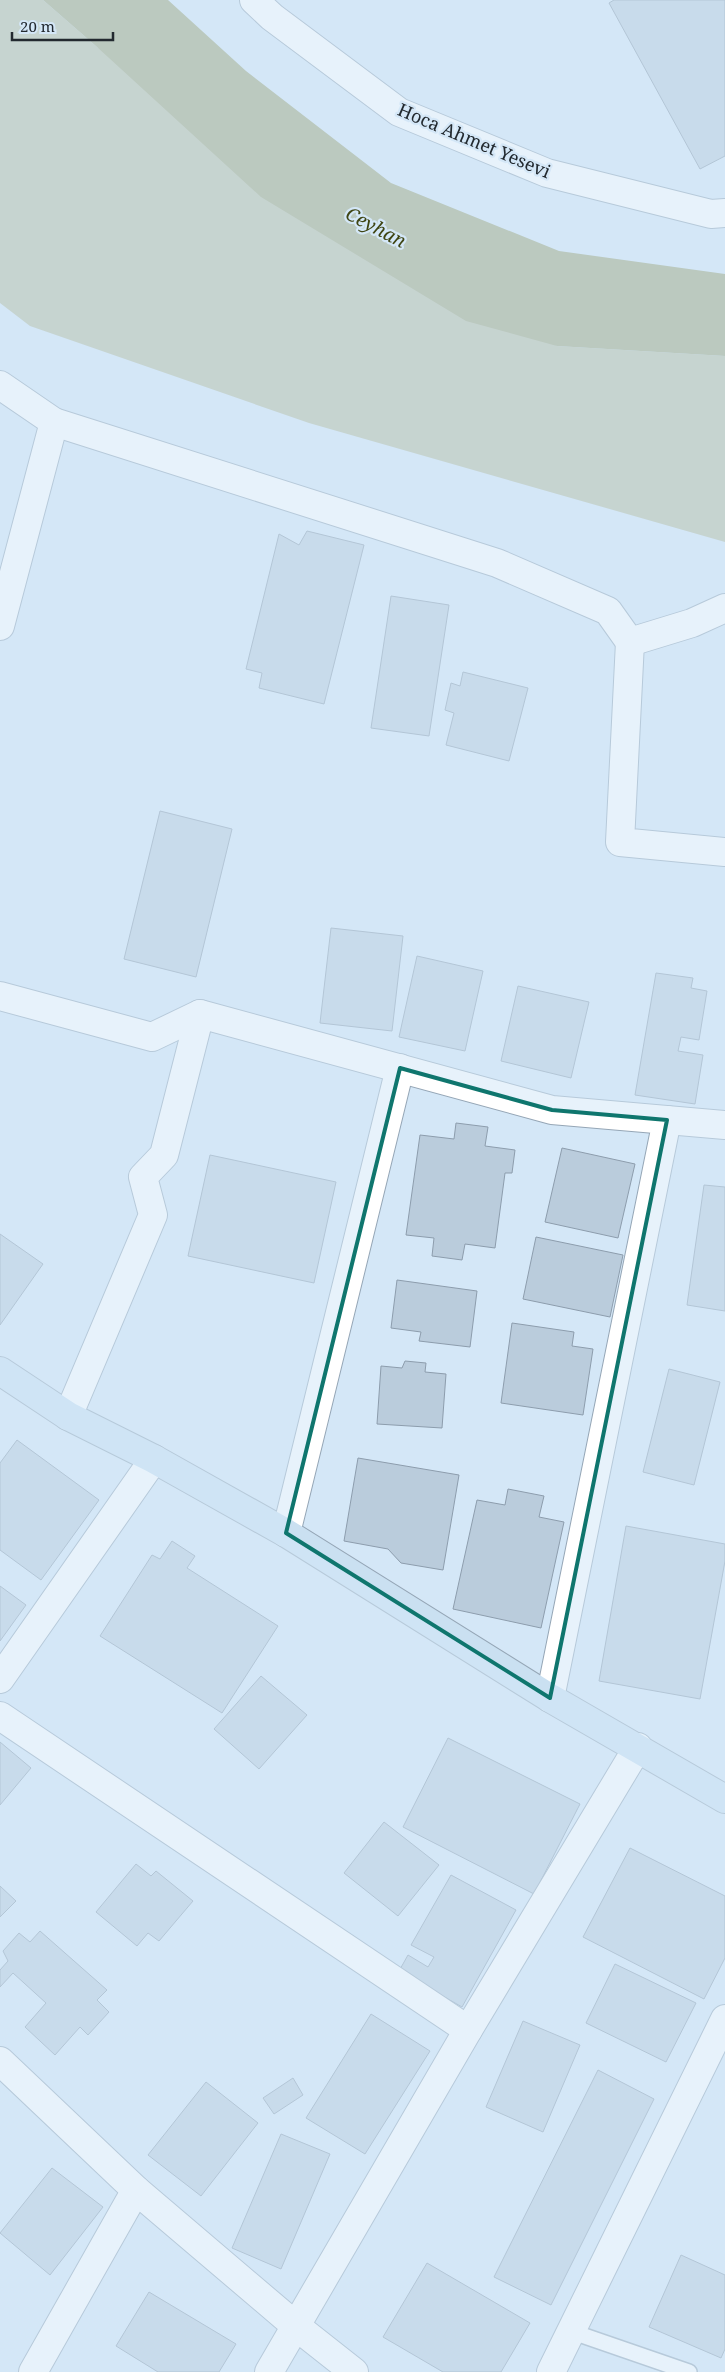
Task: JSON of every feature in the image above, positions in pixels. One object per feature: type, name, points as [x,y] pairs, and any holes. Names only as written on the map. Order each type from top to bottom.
[{"type":"main road","points":[[0,1371],[68,1416],[154,1459],[286,1533],[550,1698],[638,1747],[725,1799]]},
{"type":"street","name":"Hoca Ahmet Yesevi","points":[[254,0],[272,17],[399,112],[547,173],[711,214],[725,213]]},
{"type":"street","points":[[0,386],[54,422],[496,562],[608,611],[630,642],[620,842],[725,852]]},
{"type":"street","points":[[0,626],[54,422]]},
{"type":"street","points":[[630,642],[692,623],[725,608]]},
{"type":"street","points":[[0,996],[152,1037],[200,1014],[552,1110],[725,1126]]},
{"type":"street","points":[[68,1416],[153,1215],[143,1177],[164,1155],[200,1014]]},
{"type":"street","points":[[286,1533],[400,1068]]},
{"type":"street","points":[[550,1698],[667,1120]]},
{"type":"street","points":[[0,1679],[154,1459]]},
{"type":"street","points":[[0,1716],[468,2030]]},
{"type":"street","points":[[269,2372],[297,2327],[468,2030],[638,1747]]},
{"type":"street","points":[[551,2372],[725,2019]]},
{"type":"street","points":[[0,2061],[136,2190],[297,2327],[354,2372]]},
{"type":"street","points":[[33,2372],[136,2190]]},
{"type":"lane","points":[[570,2331],[689,2372]]},
{"type":"highlighted area","points":[[400,1068],[552,1110],[667,1120],[550,1698],[286,1533]]},
{"type":"shaded area","points":[[0,0],[43,0],[97,47],[557,346],[725,356],[725,542],[309,423],[30,326],[0,303]]},
{"type":"water","name":"Ceyhan","points":[[43,0],[168,0],[246,71],[391,183],[559,251],[725,274],[725,356],[557,346],[466,321],[261,197]]},
{"type":"building","points":[[614,0],[725,0],[725,156],[700,169],[609,3]]},
{"type":"building","points":[[307,531],[364,545],[324,704],[259,688],[262,673],[246,669],[279,534],[299,545]]},
{"type":"building","points":[[391,596],[449,605],[429,736],[371,728]]},
{"type":"building","points":[[463,672],[528,688],[509,761],[446,745],[454,713],[445,710],[451,683],[460,686]]},
{"type":"building","points":[[160,811],[232,829],[196,977],[124,959]]},
{"type":"building","points":[[331,928],[403,936],[392,1031],[320,1023]]},
{"type":"building","points":[[417,956],[483,971],[465,1051],[399,1037]]},
{"type":"building","points":[[656,973],[693,978],[691,988],[707,991],[699,1040],[681,1037],[678,1051],[703,1055],[695,1104],[635,1095]]},
{"type":"building","points":[[518,986],[589,1002],[571,1078],[501,1061]]},
{"type":"building","points":[[456,1123],[488,1127],[485,1146],[515,1150],[512,1173],[505,1173],[495,1248],[465,1244],[462,1260],[432,1256],[434,1238],[406,1235],[420,1135],[454,1139]]},
{"type":"building","points":[[562,1148],[635,1164],[618,1238],[545,1222]]},
{"type":"building","points":[[210,1155],[336,1182],[314,1283],[188,1256]]},
{"type":"building","points":[[704,1185],[725,1187],[725,1311],[687,1305]]},
{"type":"building","points":[[0,1234],[43,1264],[0,1325]]},
{"type":"building","points":[[536,1237],[623,1255],[610,1317],[523,1299]]},
{"type":"building","points":[[397,1280],[477,1291],[470,1347],[419,1341],[421,1332],[391,1328]]},
{"type":"building","points":[[512,1323],[574,1332],[572,1346],[593,1349],[583,1415],[501,1403]]},
{"type":"building","points":[[405,1361],[426,1363],[425,1372],[446,1374],[442,1428],[377,1424],[381,1366],[402,1368]]},
{"type":"building","points":[[669,1369],[720,1382],[694,1485],[643,1472]]},
{"type":"building","points":[[17,1440],[99,1500],[41,1580],[0,1550],[0,1463]]},
{"type":"building","points":[[358,1458],[459,1475],[443,1570],[401,1563],[388,1549],[344,1541]]},
{"type":"building","points":[[508,1489],[544,1496],[539,1517],[564,1522],[541,1628],[453,1609],[477,1500],[505,1505]]},
{"type":"building","points":[[626,1526],[725,1544],[725,1561],[700,1699],[599,1681]]},
{"type":"building","points":[[172,1541],[195,1556],[187,1568],[278,1626],[222,1713],[100,1636],[152,1555],[160,1559]]},
{"type":"building","points":[[0,1586],[26,1605],[0,1641]]},
{"type":"building","points":[[261,1676],[307,1715],[259,1769],[214,1729]]},
{"type":"building","points":[[448,1738],[580,1804],[534,1894],[403,1827]]},
{"type":"building","points":[[0,1742],[31,1768],[0,1805]]},
{"type":"building","points":[[384,1822],[439,1865],[398,1916],[344,1873]]},
{"type":"building","points":[[630,1848],[725,1896],[725,1958],[704,1999],[583,1937]]},
{"type":"building","points":[[136,1864],[151,1876],[156,1871],[193,1901],[159,1941],[148,1933],[137,1946],[96,1912]]},
{"type":"building","points":[[451,1875],[516,1910],[462,2007],[399,1971],[408,1955],[428,1967],[434,1957],[411,1945]]},
{"type":"building","points":[[0,1886],[16,1901],[0,1917]]},
{"type":"building","points":[[40,1931],[107,1990],[97,2000],[109,2012],[88,2035],[80,2027],[55,2055],[25,2027],[46,2003],[13,1973],[0,1987],[0,1970],[8,1961],[3,1951],[19,1933],[30,1942]]},
{"type":"building","points":[[615,1964],[696,2003],[666,2062],[586,2023]]},
{"type":"building","points":[[371,2014],[430,2051],[365,2154],[306,2118]]},
{"type":"building","points":[[523,2021],[580,2045],[543,2132],[486,2107]]},
{"type":"building","points":[[598,2070],[654,2099],[551,2305],[494,2277]]},
{"type":"building","points":[[293,2078],[303,2095],[274,2114],[263,2098]]},
{"type":"building","points":[[206,2082],[258,2123],[201,2196],[148,2155]]},
{"type":"building","points":[[281,2134],[330,2154],[281,2269],[232,2248]]},
{"type":"building","points":[[52,2168],[103,2207],[50,2275],[0,2233]]},
{"type":"building","points":[[681,2255],[725,2275],[725,2349],[721,2358],[649,2327]]},
{"type":"building","points":[[427,2263],[530,2323],[501,2372],[443,2372],[383,2337]]},
{"type":"building","points":[[149,2292],[236,2344],[219,2372],[158,2372],[116,2346]]}]
